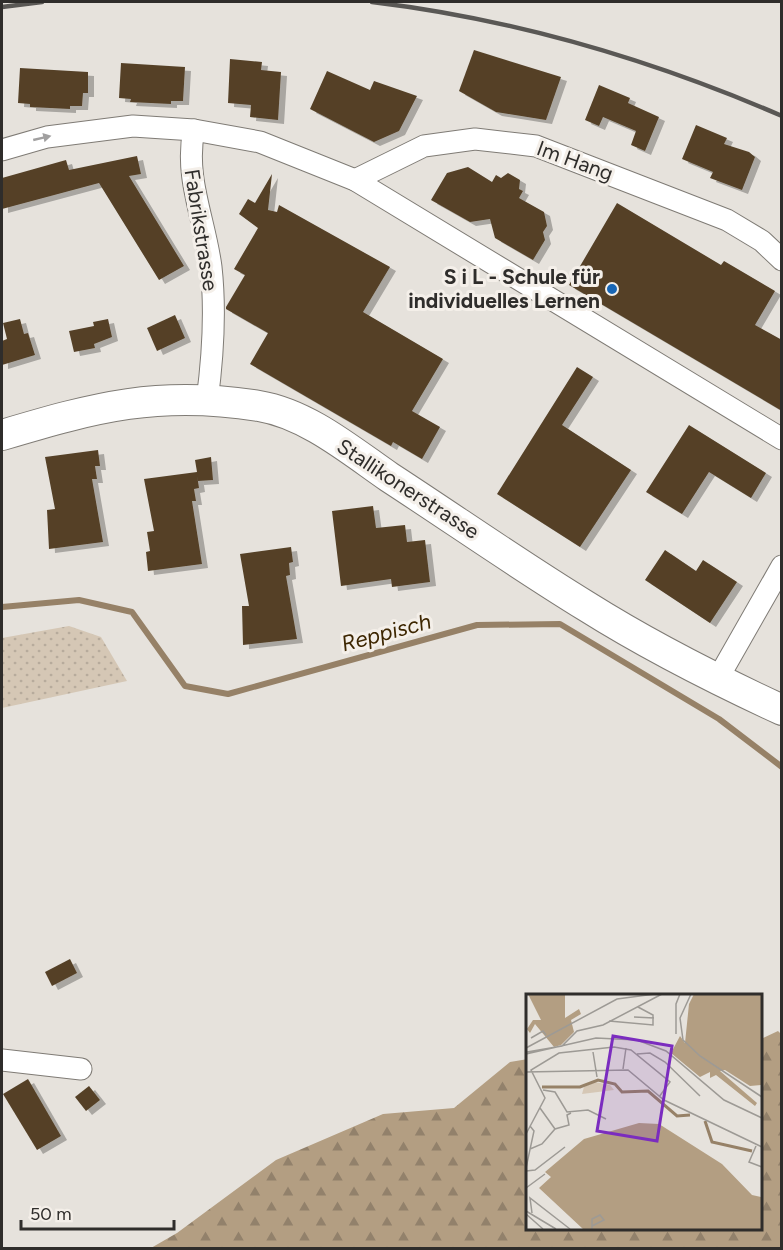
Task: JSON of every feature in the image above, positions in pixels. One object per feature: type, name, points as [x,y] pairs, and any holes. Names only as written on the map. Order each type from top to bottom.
[{"type":"street","points":[[2,150],[84,130],[133,126],[194,130],[260,142],[356,180],[782,439]]},
{"type":"street","name":"Fabrikstrasse","points":[[194,130],[191,165],[211,266],[214,325],[207,401]]},
{"type":"street","name":"Im Hang","points":[[356,180],[424,146],[475,139],[536,146],[727,220],[762,241],[782,260]]},
{"type":"street","name":"Stallikonerstrasse","points":[[2,435],[110,405],[177,398],[261,406],[312,426],[587,607],[717,680],[782,710]]},
{"type":"street","points":[[717,680],[782,566]]},
{"type":"street","points":[[2,1060],[81,1069]]},
{"type":"shaded area","points":[[69,626],[101,637],[127,681],[2,708],[2,638]]},
{"type":"green space","points":[[778,1031],[782,1035],[781,1248],[151,1248],[177,1233],[276,1160],[383,1114],[454,1108],[510,1062],[526,1059],[526,1229],[762,1229],[762,1039]]},
{"type":"building","points":[[474,50],[561,77],[546,120],[496,112],[459,91]]},
{"type":"building","points":[[230,59],[262,62],[261,70],[281,72],[278,120],[250,117],[251,105],[228,103]]},
{"type":"building","points":[[121,63],[185,67],[183,101],[171,101],[171,104],[130,102],[131,99],[119,98]]},
{"type":"building","points":[[20,68],[88,72],[88,93],[83,93],[82,106],[70,106],[70,109],[30,107],[30,104],[18,103]]},
{"type":"building","points":[[327,71],[370,90],[374,81],[417,96],[399,131],[374,142],[310,109]]},
{"type":"building","points":[[599,85],[630,98],[628,103],[659,117],[645,151],[631,145],[636,131],[603,117],[599,126],[585,120]]},
{"type":"building","points":[[696,125],[727,138],[724,144],[749,152],[755,157],[742,190],[710,178],[713,172],[682,159]]},
{"type":"building","points":[[137,156],[141,174],[129,176],[184,266],[159,280],[99,183],[2,209],[2,178],[66,160],[69,170]]},
{"type":"building","points":[[468,167],[492,182],[496,175],[501,178],[508,173],[520,180],[519,189],[523,191],[519,198],[544,212],[547,226],[543,232],[545,240],[533,260],[495,238],[490,219],[470,222],[431,200],[447,173]]},
{"type":"building","points":[[272,174],[268,210],[277,212],[279,205],[390,267],[363,312],[443,359],[412,411],[440,427],[422,459],[393,442],[391,446],[250,364],[268,333],[226,307],[245,275],[234,269],[258,228],[239,214],[248,199],[255,203]]},
{"type":"building","points":[[617,203],[721,265],[724,261],[775,291],[755,325],[782,340],[782,411],[569,285]]},
{"type":"building","points":[[175,315],[185,338],[157,351],[147,328]]},
{"type":"building","points":[[20,319],[24,334],[28,333],[35,355],[2,365],[2,341],[7,339],[3,323]]},
{"type":"building","points":[[108,319],[112,337],[94,344],[95,348],[74,352],[69,331],[94,326],[93,322]]},
{"type":"building","points":[[577,367],[593,377],[562,425],[631,470],[580,547],[497,494]]},
{"type":"building","points":[[689,425],[766,473],[751,498],[709,472],[682,514],[646,492]]},
{"type":"building","points":[[98,450],[100,466],[95,466],[97,479],[92,479],[103,542],[49,549],[47,510],[55,509],[45,457]]},
{"type":"building","points":[[211,457],[213,480],[198,481],[197,475],[199,488],[194,489],[196,501],[192,501],[202,564],[148,571],[146,552],[150,551],[147,532],[154,531],[144,479],[197,472],[195,460]]},
{"type":"building","points":[[373,506],[376,528],[405,525],[407,542],[425,540],[430,582],[392,587],[391,579],[341,586],[332,511]]},
{"type":"building","points":[[291,547],[293,562],[289,563],[290,575],[286,576],[297,639],[243,645],[242,606],[249,606],[240,554]]},
{"type":"building","points":[[665,550],[696,571],[703,560],[737,582],[710,623],[645,580]]},
{"type":"building","points":[[70,959],[77,973],[52,986],[45,972]]},
{"type":"building","points":[[28,1079],[61,1136],[37,1150],[3,1094]]},
{"type":"building","points":[[89,1086],[100,1100],[86,1111],[75,1097]]},
{"type":"waterway","name":"Reppisch","points":[[2,607],[79,600],[132,612],[185,686],[228,694],[477,625],[560,624],[719,719],[782,767]]},
{"type":"railway","points":[[2,7],[42,2]]},
{"type":"railway","points":[[372,2],[477,19],[581,44],[632,59],[732,95],[782,116]]},
{"type":"place","name":"S i L - Schule für individuelles Lernen","points":[[612,289]]}]
